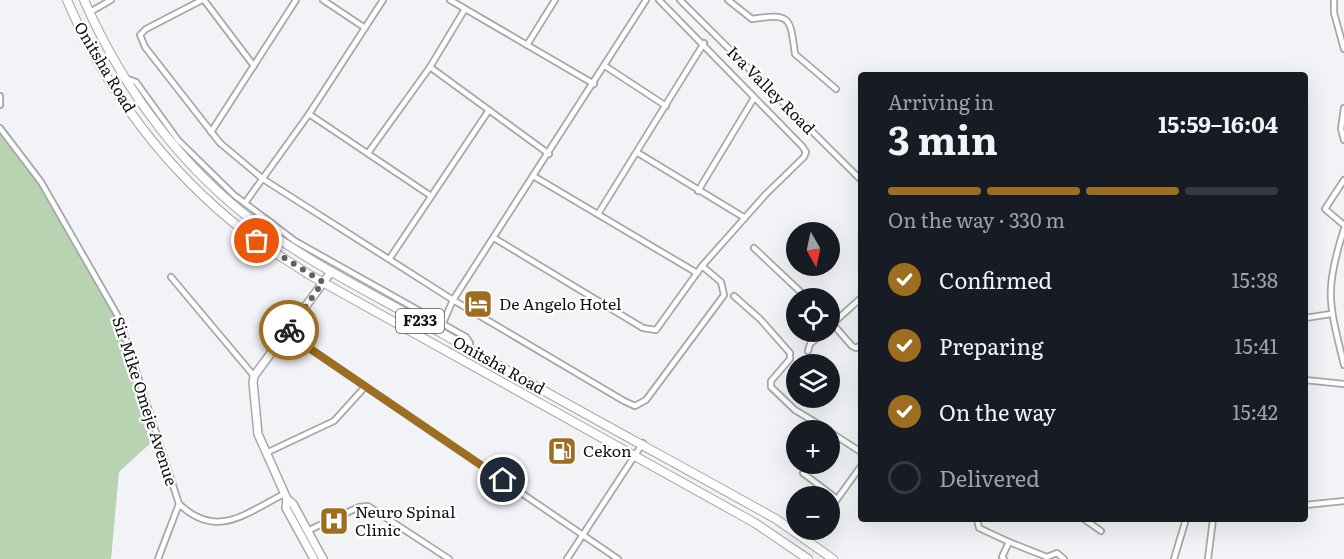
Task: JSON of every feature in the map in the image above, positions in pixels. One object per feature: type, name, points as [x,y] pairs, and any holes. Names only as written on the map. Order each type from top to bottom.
[{"type":"main road","name":"Onitsha Road","points":[[67,0],[88,45],[111,83],[160,149],[236,224],[323,282],[755,523],[808,559]]},
{"type":"main road","name":"Onitsha Road","points":[[84,0],[124,78],[169,139],[199,172],[263,229],[331,272],[643,443],[786,526]]},
{"type":"main road","points":[[314,559],[286,508],[285,496],[266,453],[255,415],[254,376],[331,272]]},
{"type":"main road","points":[[285,496],[293,504],[323,559]]},
{"type":"main road","name":"Onitsha Road","points":[[807,540],[833,559]]},
{"type":"street","points":[[90,12],[111,0]]},
{"type":"street","points":[[254,66],[203,0],[146,29],[140,35],[145,47],[211,132],[264,179],[453,300],[635,406],[646,400],[724,295],[721,282],[702,266]]},
{"type":"street","points":[[211,132],[296,0]]},
{"type":"street","points":[[323,0],[365,28]]},
{"type":"street","points":[[245,203],[309,114],[383,0]]},
{"type":"street","points":[[450,0],[594,84]]},
{"type":"street","points":[[527,45],[554,2],[547,0]]},
{"type":"street","points":[[443,323],[453,300],[535,177],[646,0]]},
{"type":"street","points":[[494,238],[650,330],[656,330],[702,266],[806,152],[704,43],[658,0]]},
{"type":"street","name":"Iva Valley Road","points":[[680,0],[858,177]]},
{"type":"street","points":[[728,0],[752,19],[778,15],[787,18],[792,25],[795,54],[836,89]]},
{"type":"street","points":[[1334,0],[1334,13],[1344,49]]},
{"type":"street","points":[[368,153],[430,67],[465,9]]},
{"type":"street","points":[[598,214],[638,153],[704,43]]},
{"type":"street","points":[[605,66],[666,106]]},
{"type":"street","points":[[430,67],[549,154]]},
{"type":"street","points":[[124,78],[136,82],[178,140],[245,203],[295,241],[443,323],[469,340],[467,348]]},
{"type":"street","points":[[0,96],[0,105]]},
{"type":"street","points":[[698,190],[754,98]]},
{"type":"street","points":[[1344,108],[1341,129],[1344,140]]},
{"type":"street","points":[[390,258],[489,110]]},
{"type":"street","points":[[309,114],[431,196]]},
{"type":"street","name":"Sir Mike Omeje Avenue","points":[[0,128],[41,182],[115,309],[179,504],[158,559]]},
{"type":"street","points":[[638,153],[745,218]]},
{"type":"street","points":[[535,177],[697,273]]},
{"type":"street","points":[[1344,180],[1325,209],[1344,227],[1329,286],[1331,314],[1344,365]]},
{"type":"street","points":[[754,249],[796,288]]},
{"type":"street","points":[[171,277],[254,376]]},
{"type":"street","points":[[734,297],[760,319],[790,352],[790,359],[771,381],[771,387],[795,410],[811,420]]},
{"type":"street","points":[[840,316],[858,301]]},
{"type":"street","points":[[1308,318],[1331,314]]},
{"type":"street","points":[[287,333],[364,388],[618,559]]},
{"type":"street","points":[[840,334],[852,346],[858,346]]},
{"type":"street","points":[[808,351],[812,342]]},
{"type":"street","points":[[1308,380],[1344,384]]},
{"type":"street","points":[[266,453],[334,421],[364,388]]},
{"type":"street","points":[[840,438],[858,450]]},
{"type":"street","points":[[567,559],[643,443]]},
{"type":"street","points":[[840,495],[858,470]]},
{"type":"street","points":[[804,474],[820,486]]},
{"type":"street","points":[[179,504],[195,517],[222,523],[285,496]]},
{"type":"street","points":[[1308,505],[1344,501]]},
{"type":"street","points":[[307,531],[359,507],[368,506],[449,559]]},
{"type":"street","points":[[978,522],[980,529],[1010,542],[1047,557],[1058,553],[1064,559]]},
{"type":"street","points":[[1088,522],[1101,531]]},
{"type":"street","points":[[1174,559],[1185,522]]},
{"type":"street","points":[[1208,559],[1213,522]]},
{"type":"street","points":[[1004,559],[1002,557],[1010,542]]},
{"type":"green space","points":[[0,130],[41,182],[115,309],[157,437],[119,472],[111,559],[0,559]]},
{"type":"way so far","points":[[257,241],[323,282],[289,330]]},
{"type":"place","name":"De Angelo Hotel","points":[[478,304]]},
{"type":"place","name":"Cekon","points":[[562,451]]},
{"type":"place","name":"Neuro Spinal Clinic","points":[[334,521]]},
{"type":"route","points":[[289,330],[287,333],[364,388],[503,480]]}]
